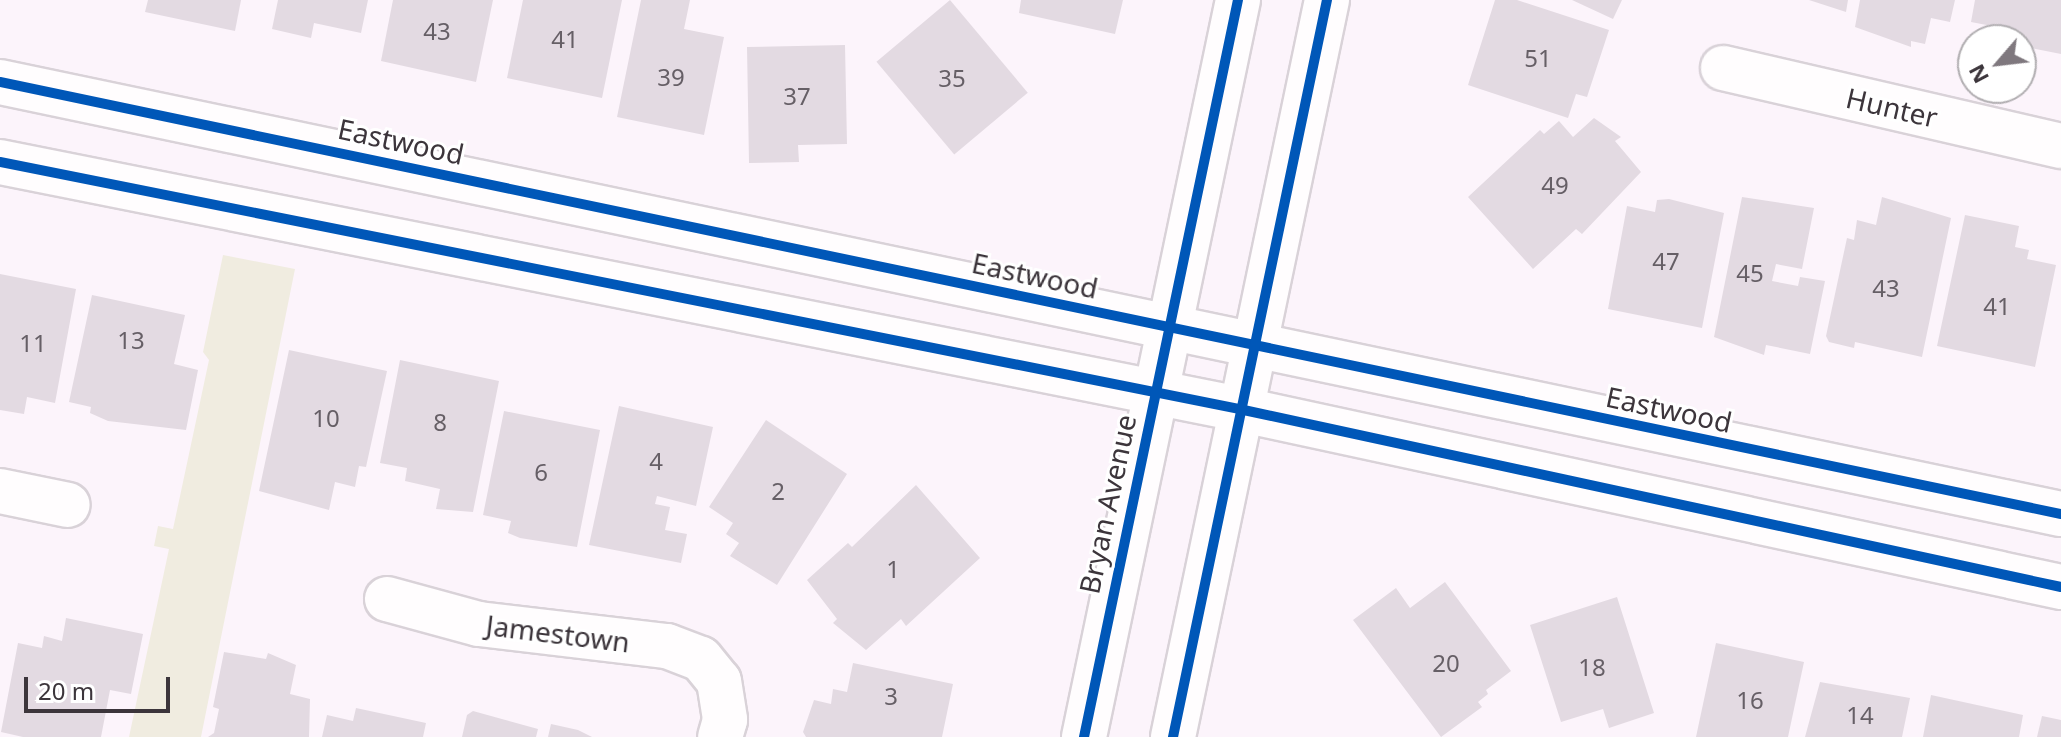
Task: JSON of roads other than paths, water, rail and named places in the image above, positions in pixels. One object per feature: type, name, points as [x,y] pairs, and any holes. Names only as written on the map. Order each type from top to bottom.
[{"type":"street","name":"Bryan Avenue","points":[[1084,737],[1238,0]]},
{"type":"street","points":[[1173,737],[1239,409],[1327,0]]},
{"type":"street","name":"Hunter","points":[[1723,68],[2061,146]]},
{"type":"street","name":"Eastwood","points":[[0,82],[1252,347],[2061,514]]},
{"type":"street","points":[[0,162],[1239,409],[2061,587]]},
{"type":"street","points":[[0,491],[68,505]]},
{"type":"street","name":"Jamestown","points":[[387,599],[479,624],[667,646],[701,659],[719,681],[725,720],[720,737]]}]
